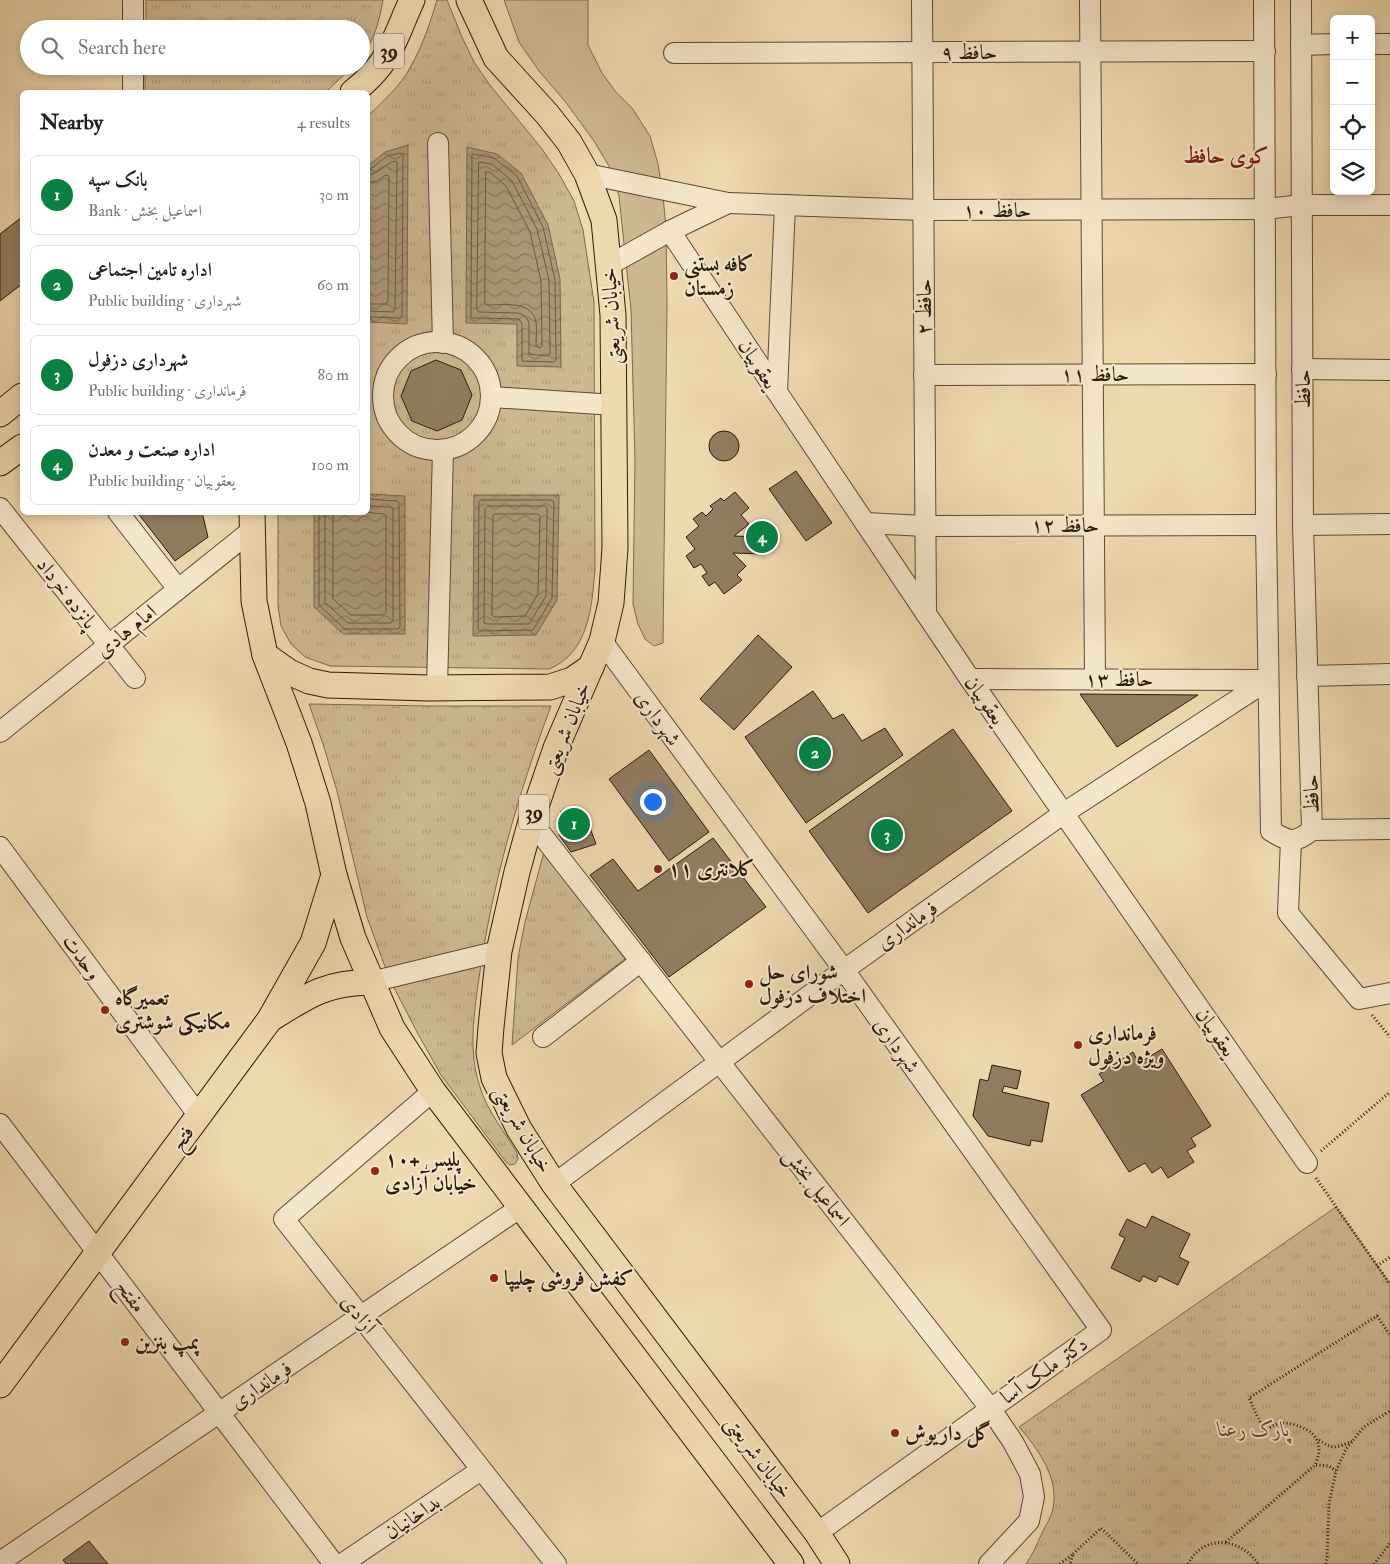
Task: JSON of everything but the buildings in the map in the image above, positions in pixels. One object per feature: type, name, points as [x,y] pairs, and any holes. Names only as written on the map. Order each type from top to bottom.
[{"type":"main road","points":[[391,47],[399,0]]},
{"type":"main road","name":"39","points":[[356,90],[368,80],[381,64],[391,47],[412,0]]},
{"type":"main road","name":"خیابان شریعتی","points":[[469,0],[496,58],[547,114],[569,142],[587,174],[604,220],[613,315],[615,548],[611,603],[602,641],[556,748],[531,821],[517,872],[500,951],[491,1027],[489,1053],[494,1078],[519,1129],[554,1184],[817,1533],[837,1564]]},
{"type":"main road","points":[[486,0],[496,58]]},
{"type":"main road","points":[[0,414],[20,398]]},
{"type":"main road","name":"خیابان شریعتی","points":[[252,521],[254,601],[265,655],[299,743],[318,803],[334,875],[353,938],[392,1028],[433,1091],[521,1207],[781,1561]]},
{"type":"main road","points":[[265,655],[289,672],[308,681],[328,684],[437,688],[550,688],[572,680],[591,667]]},
{"type":"main road","name":"فتح","points":[[0,1385],[270,1020],[313,943],[334,875]]},
{"type":"main road","points":[[270,1020],[307,996],[327,988],[349,983],[372,982]]},
{"type":"main road","points":[[521,1207],[554,1184]]},
{"type":"street","points":[[133,0],[133,20]]},
{"type":"street","name":"حافظ ۲","points":[[922,0],[926,614]]},
{"type":"street","points":[[1090,0],[1095,679]]},
{"type":"street","name":"حافظ","points":[[1264,0],[1266,525],[1271,831],[1282,838],[1291,840],[1301,839],[1312,830],[1303,525],[1301,0]]},
{"type":"street","points":[[1301,45],[1330,44]]},
{"type":"street","points":[[1375,44],[1390,44]]},
{"type":"street","name":"حافظ ۹","points":[[674,53],[1265,51]]},
{"type":"street","points":[[133,75],[133,90]]},
{"type":"street","points":[[438,143],[443,343]]},
{"type":"street","name":"حافظ ۱۰","points":[[587,174],[728,203],[923,210],[1265,209],[1302,205]]},
{"type":"street","points":[[609,265],[670,231],[728,203]]},
{"type":"street","points":[[777,392],[785,205]]},
{"type":"street","points":[[1302,205],[1390,205]]},
{"type":"street","name":"یعقوبیان","points":[[670,231],[970,679],[1306,1163]]},
{"type":"street","points":[[429,343],[443,343],[456,346],[467,352],[477,361],[487,378],[491,397],[485,422],[477,432],[468,441],[456,447],[443,450],[431,450],[407,442],[390,424],[385,413],[375,400],[394,362],[416,346],[429,343]]},
{"type":"street","points":[[1302,369],[1390,370]]},
{"type":"street","name":"حافظ ۱۱","points":[[924,375],[1266,374]]},
{"type":"street","points":[[491,397],[615,405]]},
{"type":"street","points":[[437,688],[443,450]]},
{"type":"street","name":"پانزده خرداد","points":[[0,508],[135,678]]},
{"type":"street","points":[[120,515],[178,589]]},
{"type":"street","name":"امام هادی","points":[[0,732],[178,589],[252,521]]},
{"type":"street","name":"حافظ ۱۲","points":[[865,523],[925,526],[1266,525]]},
{"type":"street","points":[[1303,525],[1390,524]]},
{"type":"street","name":"شهرداری","points":[[602,641],[844,970],[1101,1330]]},
{"type":"street","points":[[1307,676],[1390,674]]},
{"type":"street","name":"حافظ ۱۳","points":[[970,679],[1268,680]]},
{"type":"street","name":"فرمانداری","points":[[554,1184],[844,970],[1064,813],[1268,680]]},
{"type":"street","name":"اسماعیل بخش","points":[[531,821],[990,1408],[1013,1442],[1030,1474],[1034,1497],[1029,1521],[989,1564]]},
{"type":"street","points":[[1312,830],[1390,829]]},
{"type":"street","points":[[1291,840],[1288,913],[1359,999],[1390,993]]},
{"type":"street","name":"وحدت","points":[[0,847],[199,1116]]},
{"type":"street","points":[[372,982],[500,951]]},
{"type":"street","points":[[543,1037],[641,961]]},
{"type":"street","name":"آزادی","points":[[433,1091],[284,1219],[556,1564]]},
{"type":"street","name":"مفتح","points":[[0,1124],[334,1564]]},
{"type":"street","name":"فرمانداری","points":[[0,1562],[521,1207]]},
{"type":"street","name":"دکتر ملک آسا","points":[[817,1533],[1101,1330]]},
{"type":"street","name":"بداخانیان","points":[[342,1564],[481,1470]]},
{"type":"path","points":[[1390,1092],[1306,1163],[1390,1284]]},
{"type":"path","points":[[1377,1266],[1390,1257]]},
{"type":"path","points":[[1353,1440],[1339,1447],[1329,1447],[1318,1440],[1310,1430],[1294,1424],[1277,1424],[1264,1431],[1249,1398],[1377,1316],[1390,1335]]},
{"type":"path","points":[[1326,1564],[1328,1503],[1336,1471],[1346,1449],[1364,1427],[1390,1411]]},
{"type":"path","points":[[1226,1542],[1315,1465],[1319,1456],[1318,1440]]},
{"type":"path","points":[[1315,1465],[1322,1464],[1336,1471]]},
{"type":"path","points":[[1060,1564],[1101,1528],[1138,1564]]},
{"type":"path","points":[[1188,1564],[1201,1549],[1213,1544],[1226,1542],[1239,1546],[1250,1553],[1258,1564]]},
{"type":"path","points":[[1374,1564],[1390,1543]]},
{"type":"path","points":[[1070,1564],[1073,1554]]},
{"type":"green space","points":[[146,0],[383,0],[378,23],[370,43],[370,20],[146,20]]},
{"type":"green space","points":[[437,0],[447,0],[474,62],[489,84],[542,149],[559,174],[574,201],[583,230],[594,302],[595,569],[590,613],[586,627],[573,652],[562,662],[549,669],[330,666],[305,657],[291,644],[281,626],[278,606],[278,515],[370,515],[370,114],[391,93],[407,73],[423,42]]},
{"type":"green space","points":[[504,0],[588,0],[588,45],[602,73],[615,91],[632,108],[650,136],[658,164],[666,227],[667,303],[663,643],[654,646],[645,639],[638,624],[633,604],[635,460],[631,310],[619,196],[609,166],[594,141],[564,100],[539,71],[519,42]]},
{"type":"green space","points":[[145,75],[344,75],[328,90],[145,90]]},
{"type":"green space","points":[[309,704],[551,706],[517,806],[499,874],[484,943],[474,1019],[473,1046],[476,1074],[483,1096],[517,1153],[518,1159],[515,1164],[510,1165],[506,1162],[441,1075],[389,978],[367,917],[337,791]]},
{"type":"green space","points":[[544,852],[625,959],[512,1045],[518,958],[525,922]]},
{"type":"green space","name":"پارک رعنا","points":[[1336,1207],[1390,1284],[1390,1564],[1026,1564],[1050,1517],[1054,1497],[1050,1475],[1040,1454],[1019,1427]]},
{"type":"water","points":[[408,145],[407,324],[370,322],[370,164],[385,152]]},
{"type":"water","points":[[467,147],[497,154],[521,173],[548,225],[560,279],[561,367],[517,366],[517,324],[466,323]]},
{"type":"water","points":[[370,494],[405,496],[405,634],[343,634],[314,607],[314,515],[370,515]]},
{"type":"water","points":[[474,495],[559,495],[557,600],[536,635],[473,636]]},
{"type":"place","name":"کافه بستنی زمستان","points":[[674,276]]},
{"type":"place","name":"اداره صنعت و معدن","points":[[762,537]]},
{"type":"place","name":"اداره تامین اجتماعی","points":[[815,753]]},
{"type":"place","name":"بانک سپه","points":[[574,824]]},
{"type":"place","name":"شهرداری دزفول","points":[[887,835]]},
{"type":"place","name":"کلانتری ۱۱","points":[[658,869]]},
{"type":"place","name":"شورای حل اختلاف دزفول","points":[[749,984]]},
{"type":"place","name":"تعمیرگاه مکانیکی شوشتری","points":[[105,1010]]},
{"type":"place","name":"فرمانداری ویژه دزفول","points":[[1078,1045]]},
{"type":"place","name":"پلیس +۱۰ خیابان آزادی","points":[[375,1171]]},
{"type":"place","name":"کفش فروشی چلیپا","points":[[494,1278]]},
{"type":"place","name":"پمپ بنزین","points":[[125,1342]]},
{"type":"place","name":"گل داریوش","points":[[895,1433]]},
{"type":"district","name":"کوی حافظ","points":[[1226,155]]}]
